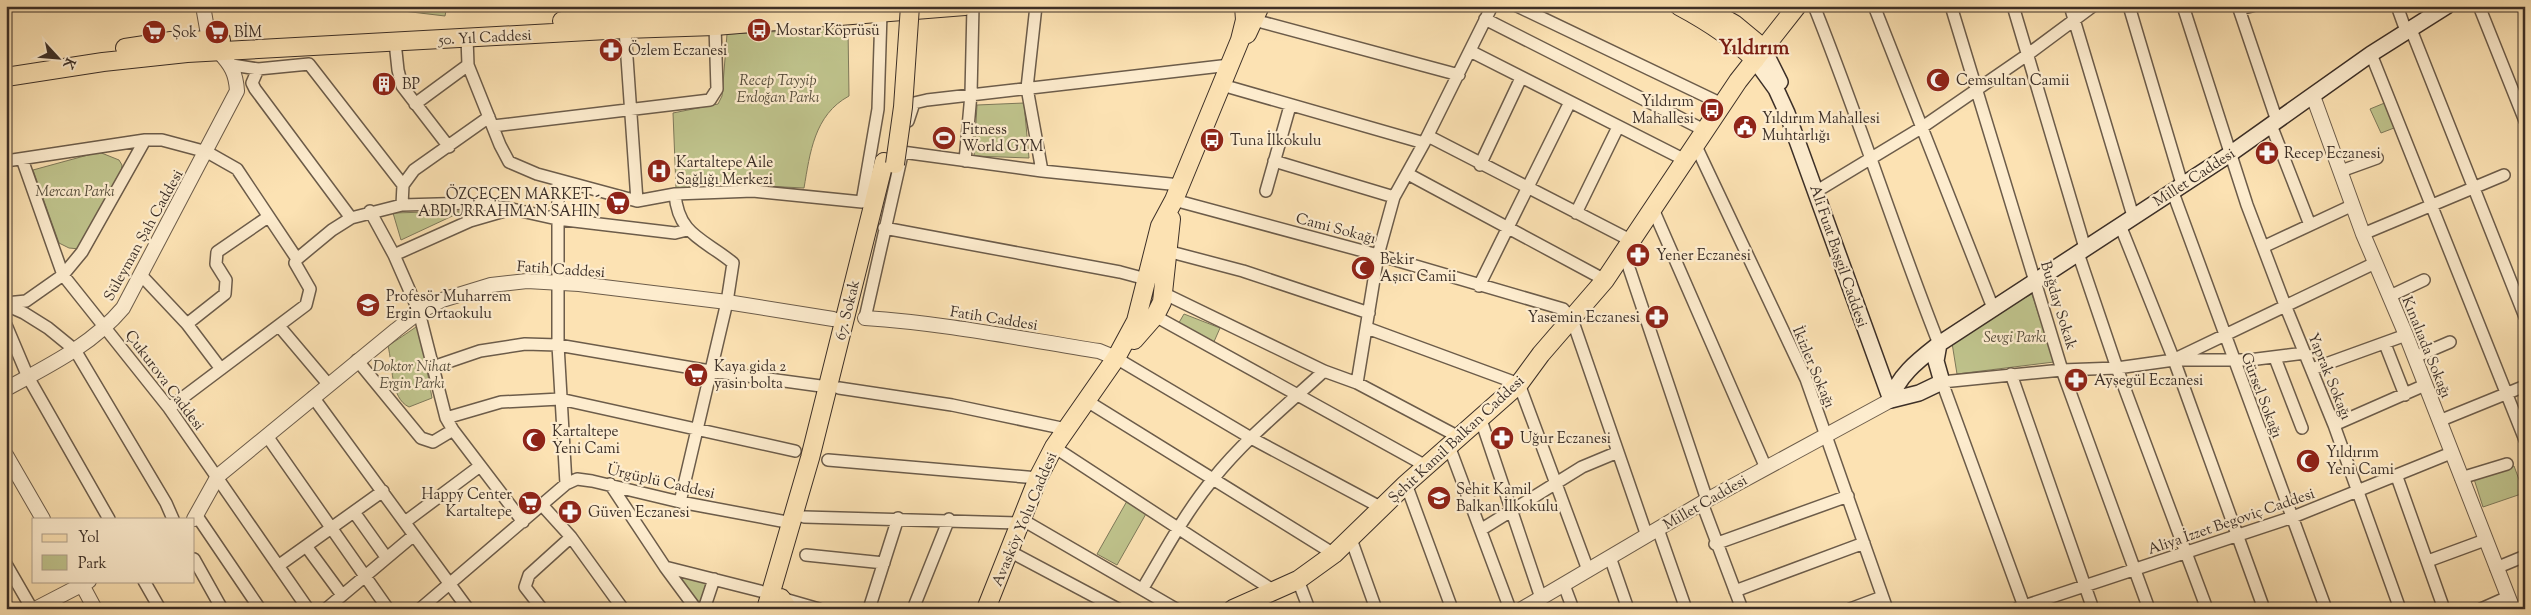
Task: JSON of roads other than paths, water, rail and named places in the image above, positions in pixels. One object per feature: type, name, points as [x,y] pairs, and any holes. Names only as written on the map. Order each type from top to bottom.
[{"type":"main road","name":"50. Yıl Caddesi","points":[[6,77],[214,46],[318,41],[816,6]]},
{"type":"main road","name":"67. Sokak","points":[[893,159],[893,98],[899,6]]},
{"type":"main road","name":"67. Sokak","points":[[782,605],[798,520],[893,159],[903,107],[910,6]]},
{"type":"main road","name":"50. Yıl Caddesi","points":[[318,41],[395,42],[715,26],[966,6]]},
{"type":"main road","points":[[1679,6],[1720,16]]},
{"type":"main road","points":[[1702,6],[1749,35],[1759,54]]},
{"type":"main road","name":"Şehit Kamil Balkan Caddesi","points":[[1241,607],[1298,580],[1334,554],[1480,416],[1519,384],[1541,354],[1605,280],[1738,81],[1797,6]]},
{"type":"main road","name":"Millet Caddesi","points":[[1902,377],[1940,344],[2230,154],[2371,54],[2447,6]]},
{"type":"main road","name":"Avasköy Yolu Caddesi","points":[[992,607],[1009,551],[1038,478],[1054,447],[1116,358],[1136,321],[1160,226],[1177,193],[1253,11]]},
{"type":"main road","points":[[1720,16],[1738,66],[1738,81]]},
{"type":"main road","name":"50. Yıl Caddesi","points":[[6,65],[171,42],[214,46]]},
{"type":"main road","name":"Ali Fuat Başgil Caddesi","points":[[1759,54],[1780,79],[1788,113],[1891,400]]},
{"type":"main road","name":"Avasköy Yolu Caddesi","points":[[1116,358],[1127,349],[1161,299],[1177,193]]},
{"type":"main road","points":[[1145,288],[1151,302],[1161,299]]},
{"type":"main road","points":[[1940,344],[1936,361],[1940,376]]},
{"type":"main road","points":[[1920,360],[1932,365],[1940,376]]},
{"type":"main road","points":[[1877,365],[1886,372],[1902,377],[1897,383],[1891,400]]},
{"type":"main road","points":[[1891,400],[1919,393],[1940,376]]},
{"type":"main road","name":"67. Sokak","points":[[766,609],[779,568],[798,520]]},
{"type":"main road","points":[[754,609],[760,591],[779,568]]},
{"type":"street","points":[[203,6],[214,46],[232,65],[258,69],[309,64]]},
{"type":"street","points":[[965,160],[971,94],[973,6]]},
{"type":"street","points":[[1036,6],[1027,88],[1042,171]]},
{"type":"street","points":[[1357,382],[1378,255],[1394,197],[1426,140],[1492,6]]},
{"type":"street","points":[[1517,6],[1722,104]]},
{"type":"street","points":[[1814,6],[1872,157],[1912,277],[1940,344]]},
{"type":"street","points":[[1874,6],[1920,128],[1993,308]]},
{"type":"street","name":"Buğday Sokak","points":[[1951,6],[2062,370],[2149,609]]},
{"type":"street","points":[[2012,6],[2081,250],[2117,368],[2187,552],[2206,609]]},
{"type":"street","points":[[2070,6],[2133,216]]},
{"type":"street","points":[[1817,191],[1920,128],[1977,90],[2027,56],[2093,6]]},
{"type":"street","name":"Gürsel Sokağı","points":[[2129,6],[2177,187],[2224,335],[2326,609]]},
{"type":"street","name":"Yaprak Sokağı","points":[[2184,6],[2230,154],[2284,305],[2334,425],[2400,609]]},
{"type":"street","points":[[2252,6],[2239,8],[2274,123],[2310,225]]},
{"type":"street","points":[[2397,6],[2519,289],[2525,317]]},
{"type":"street","points":[[2479,6],[2525,121]]},
{"type":"street","points":[[1253,11],[1459,75]]},
{"type":"street","points":[[467,38],[468,65],[508,162],[537,174],[638,201],[675,194],[753,191],[862,202],[878,109],[881,13]]},
{"type":"street","points":[[1486,19],[1700,137]]},
{"type":"street","points":[[402,205],[404,184],[414,170],[491,121],[710,100],[717,89],[715,26]]},
{"type":"street","points":[[625,29],[638,201]]},
{"type":"street","points":[[309,64],[318,41]]},
{"type":"street","points":[[395,42],[399,77],[402,86],[449,146]]},
{"type":"street","points":[[1470,50],[1521,78],[1685,160]]},
{"type":"street","points":[[2371,54],[2525,440]]},
{"type":"street","points":[[309,64],[404,184]]},
{"type":"street","name":"Süleyman Şah Caddesi","points":[[6,389],[75,350],[107,328],[123,308],[207,152],[237,91],[232,65]]},
{"type":"street","points":[[415,104],[468,65]]},
{"type":"street","points":[[971,94],[1230,65]]},
{"type":"street","points":[[258,69],[252,83],[255,89],[351,218]]},
{"type":"street","points":[[1480,164],[1521,78]]},
{"type":"street","points":[[1222,85],[1290,106],[1426,140],[1480,164],[1576,213],[1628,247],[1715,544],[1742,609]]},
{"type":"street","name":"67. Sokak","points":[[865,318],[884,228],[893,159],[911,108],[914,102],[971,94]]},
{"type":"street","name":"Kınalıada Sokağı","points":[[2313,96],[2363,234],[2415,356],[2510,603]]},
{"type":"street","points":[[1479,286],[1507,226],[1528,189],[1570,102]]},
{"type":"street","points":[[1266,190],[1290,106]]},
{"type":"street","points":[[1576,213],[1618,127]]},
{"type":"street","name":"İkizler Sokağı","points":[[1700,137],[1806,379],[1887,609]]},
{"type":"street","points":[[6,304],[26,301],[63,275],[82,252],[145,140]]},
{"type":"street","points":[[6,161],[145,140],[162,140],[207,152],[237,169],[298,259]]},
{"type":"street","points":[[2341,171],[2377,158]]},
{"type":"street","name":"Çukurova Caddesi","points":[[22,159],[63,275],[169,408],[218,476],[308,609]]},
{"type":"street","name":"Cami Sokağı","points":[[893,159],[965,160],[1177,193],[1479,286],[1563,309],[1572,319]]},
{"type":"street","points":[[1274,161],[1394,197]]},
{"type":"street","points":[[1408,174],[1605,280]]},
{"type":"street","points":[[2363,234],[2475,188],[2504,174]]},
{"type":"street","points":[[420,609],[566,484],[560,400],[556,282],[558,180]]},
{"type":"street","points":[[675,194],[676,213],[687,230],[733,263],[727,302],[680,502]]},
{"type":"street","points":[[169,408],[306,305],[310,289],[295,263],[332,230],[351,218],[370,211],[402,205],[473,203],[556,219],[676,233],[687,230]]},
{"type":"street","points":[[2263,246],[2354,205]]},
{"type":"street","points":[[394,255],[470,221],[512,209]]},
{"type":"street","points":[[1653,209],[1766,468]]},
{"type":"street","points":[[370,211],[394,255],[419,312],[446,418],[453,430],[523,522]]},
{"type":"street","points":[[187,324],[225,294],[226,280],[216,264],[217,252],[268,217]]},
{"type":"street","points":[[2120,225],[2174,360],[2264,609]]},
{"type":"street","points":[[884,228],[1120,272],[1145,288]]},
{"type":"street","points":[[1167,251],[1243,271],[1369,313]]},
{"type":"street","points":[[2174,360],[2284,305],[2375,263]]},
{"type":"street","points":[[141,275],[187,324],[221,369]]},
{"type":"street","points":[[2390,296],[2424,280]]},
{"type":"street","name":"Fatih Caddesi","points":[[195,518],[218,476],[357,360],[419,312],[442,300],[491,284],[556,282],[727,302],[833,319]]},
{"type":"street","points":[[1161,299],[1324,371],[1357,382],[1454,442],[1510,609]]},
{"type":"street","points":[[1161,299],[1299,394],[1426,466]]},
{"type":"street","points":[[6,304],[48,328],[75,350],[166,503],[173,518]]},
{"type":"street","name":"Fatih Caddesi","points":[[865,318],[996,334],[1100,351],[1116,358]]},
{"type":"street","points":[[1572,319],[1618,452],[1686,609]]},
{"type":"street","points":[[6,325],[28,377],[108,518]]},
{"type":"street","points":[[279,326],[328,384]]},
{"type":"street","points":[[1367,328],[1519,384],[1588,570]]},
{"type":"street","points":[[2312,369],[2406,335]]},
{"type":"street","points":[[2415,356],[2450,342]]},
{"type":"street","points":[[433,367],[480,351],[525,344],[558,345],[710,371],[952,405],[1066,429]]},
{"type":"street","points":[[2385,344],[2405,395]]},
{"type":"street","points":[[2022,608],[1940,376],[2117,368],[2174,360],[2275,358],[2305,353]]},
{"type":"street","points":[[1116,358],[1251,438],[1382,508]]},
{"type":"street","points":[[2275,358],[2302,428]]},
{"type":"street","points":[[357,360],[421,438],[433,442],[453,430]]},
{"type":"street","points":[[1143,588],[1179,528],[1213,479],[1251,438],[1324,371]]},
{"type":"street","points":[[2011,374],[2093,609]]},
{"type":"street","points":[[2334,425],[2425,385]]},
{"type":"street","points":[[2439,421],[2525,386]]},
{"type":"street","points":[[313,398],[468,609]]},
{"type":"street","points":[[446,418],[501,402],[560,400],[697,428],[795,451]]},
{"type":"street","name":"Millet Caddesi","points":[[1522,609],[1704,502],[1891,400]]},
{"type":"street","points":[[1087,401],[1334,554]]},
{"type":"street","points":[[1480,416],[1513,509],[1541,598]]},
{"type":"street","points":[[267,436],[388,609]]},
{"type":"street","points":[[1054,447],[1274,591]]},
{"type":"street","points":[[1482,529],[1554,482],[1582,467],[1618,452]]},
{"type":"street","name":"Aliya İzzet Begoviç Caddesi","points":[[2022,608],[2293,517],[2397,477],[2451,453]]},
{"type":"street","points":[[6,454],[43,518]]},
{"type":"street","points":[[828,460],[1038,478]]},
{"type":"street","points":[[2461,478],[2507,464]]},
{"type":"street","points":[[405,522],[480,466]]},
{"type":"street","points":[[2397,477],[2444,609]]},
{"type":"street","name":"Ürgüplü Caddesi","points":[[566,484],[577,479],[610,484],[680,502],[798,520],[898,518],[1020,521]]},
{"type":"street","points":[[610,484],[665,567],[696,609]]},
{"type":"street","points":[[1406,484],[1452,609]]},
{"type":"street","points":[[278,566],[383,491]]},
{"type":"street","points":[[1715,544],[1848,496]]},
{"type":"street","points":[[542,505],[571,538],[623,609]]},
{"type":"street","points":[[354,512],[386,557]]},
{"type":"street","points":[[195,518],[260,609]]},
{"type":"street","points":[[869,609],[898,518]]},
{"type":"street","points":[[914,609],[949,519]]},
{"type":"street","points":[[1020,521],[1143,588],[1176,609]]},
{"type":"street","points":[[326,609],[414,535]]},
{"type":"street","points":[[542,609],[525,587],[529,575],[571,538]]},
{"type":"street","points":[[1351,539],[1376,609]]},
{"type":"street","points":[[2428,561],[2485,540]]},
{"type":"street","points":[[1735,591],[1864,543]]},
{"type":"street","points":[[306,546],[342,595]]},
{"type":"street","points":[[1009,551],[1118,609]]},
{"type":"street","points":[[806,555],[884,563]]},
{"type":"street","points":[[2496,568],[2525,556]]},
{"type":"street","points":[[1610,557],[1628,609]]},
{"type":"street","points":[[195,561],[222,609]]},
{"type":"street","points":[[6,564],[34,609],[83,582],[95,609]]},
{"type":"street","points":[[665,567],[760,591]]},
{"type":"street","points":[[704,609],[714,579]]},
{"type":"street","points":[[1298,580],[1308,609]]},
{"type":"street","points":[[145,582],[160,609]]},
{"type":"street","points":[[1564,585],[1572,609]]},
{"type":"street","points":[[1850,609],[1882,597]]},
{"type":"street","points":[[2481,609],[2510,603]]},
{"type":"street","points":[[782,605],[818,609]]},
{"type":"place","name":"Mostar Köprüsü","points":[[759,30]]},
{"type":"place","name":"Şok","points":[[154,32]]},
{"type":"place","name":"BİM","points":[[217,32]]},
{"type":"place","name":"Özlem Eczanesi","points":[[611,50]]},
{"type":"place","name":"Cemsultan Camii","points":[[1938,80]]},
{"type":"place","name":"BP","points":[[384,84]]},
{"type":"place","name":"Yıldırım Mahallesi","points":[[1712,110]]},
{"type":"place","name":"Yıldırım Mahallesi Muhtarlığı","points":[[1745,127]]},
{"type":"place","name":"Fitness World GYM","points":[[944,138]]},
{"type":"place","name":"Tuna İlkokulu","points":[[1212,140]]},
{"type":"place","name":"Recep Eczanesi","points":[[2267,153]]},
{"type":"place","name":"Kartaltepe Aile Sağlığı Merkezi","points":[[659,171]]},
{"type":"place","name":"ÖZÇEÇEN MARKET - ABDURRAHMAN SAHIN","points":[[618,203]]},
{"type":"place","name":"Yener Eczanesi","points":[[1638,255]]},
{"type":"place","name":"Bekir Aşıcı Camii","points":[[1363,268]]},
{"type":"place","name":"Profesör Muharrem Ergin Ortaokulu","points":[[368,305]]},
{"type":"place","name":"Yasemin Eczanesi","points":[[1657,317]]},
{"type":"place","name":"Kaya gida 2 yasin bolta","points":[[696,375]]},
{"type":"place","name":"Ayşegül Eczanesi","points":[[2076,380]]},
{"type":"place","name":"Uğur Eczanesi","points":[[1502,438]]},
{"type":"place","name":"Kartaltepe Yeni Cami","points":[[534,440]]},
{"type":"place","name":"Yıldırım Yeni Cami","points":[[2308,461]]},
{"type":"place","name":"Şehit Kamil Balkan İlkokulu","points":[[1439,498]]},
{"type":"place","name":"Happy Center Kartaltepe","points":[[530,503]]},
{"type":"place","name":"Güven Eczanesi","points":[[570,512]]},
{"type":"district","name":"Yıldırım","points":[[1754,47]]},
{"type":"park label","name":"Recep Tayyip Erdoğan Parkı","points":[[778,88]]},
{"type":"park label","name":"Mercan Parkı","points":[[75,191]]},
{"type":"park label","name":"Sevgi Parkı","points":[[2015,337]]},
{"type":"park label","name":"Doktor Nihat Ergin Parkı","points":[[412,374]]}]
